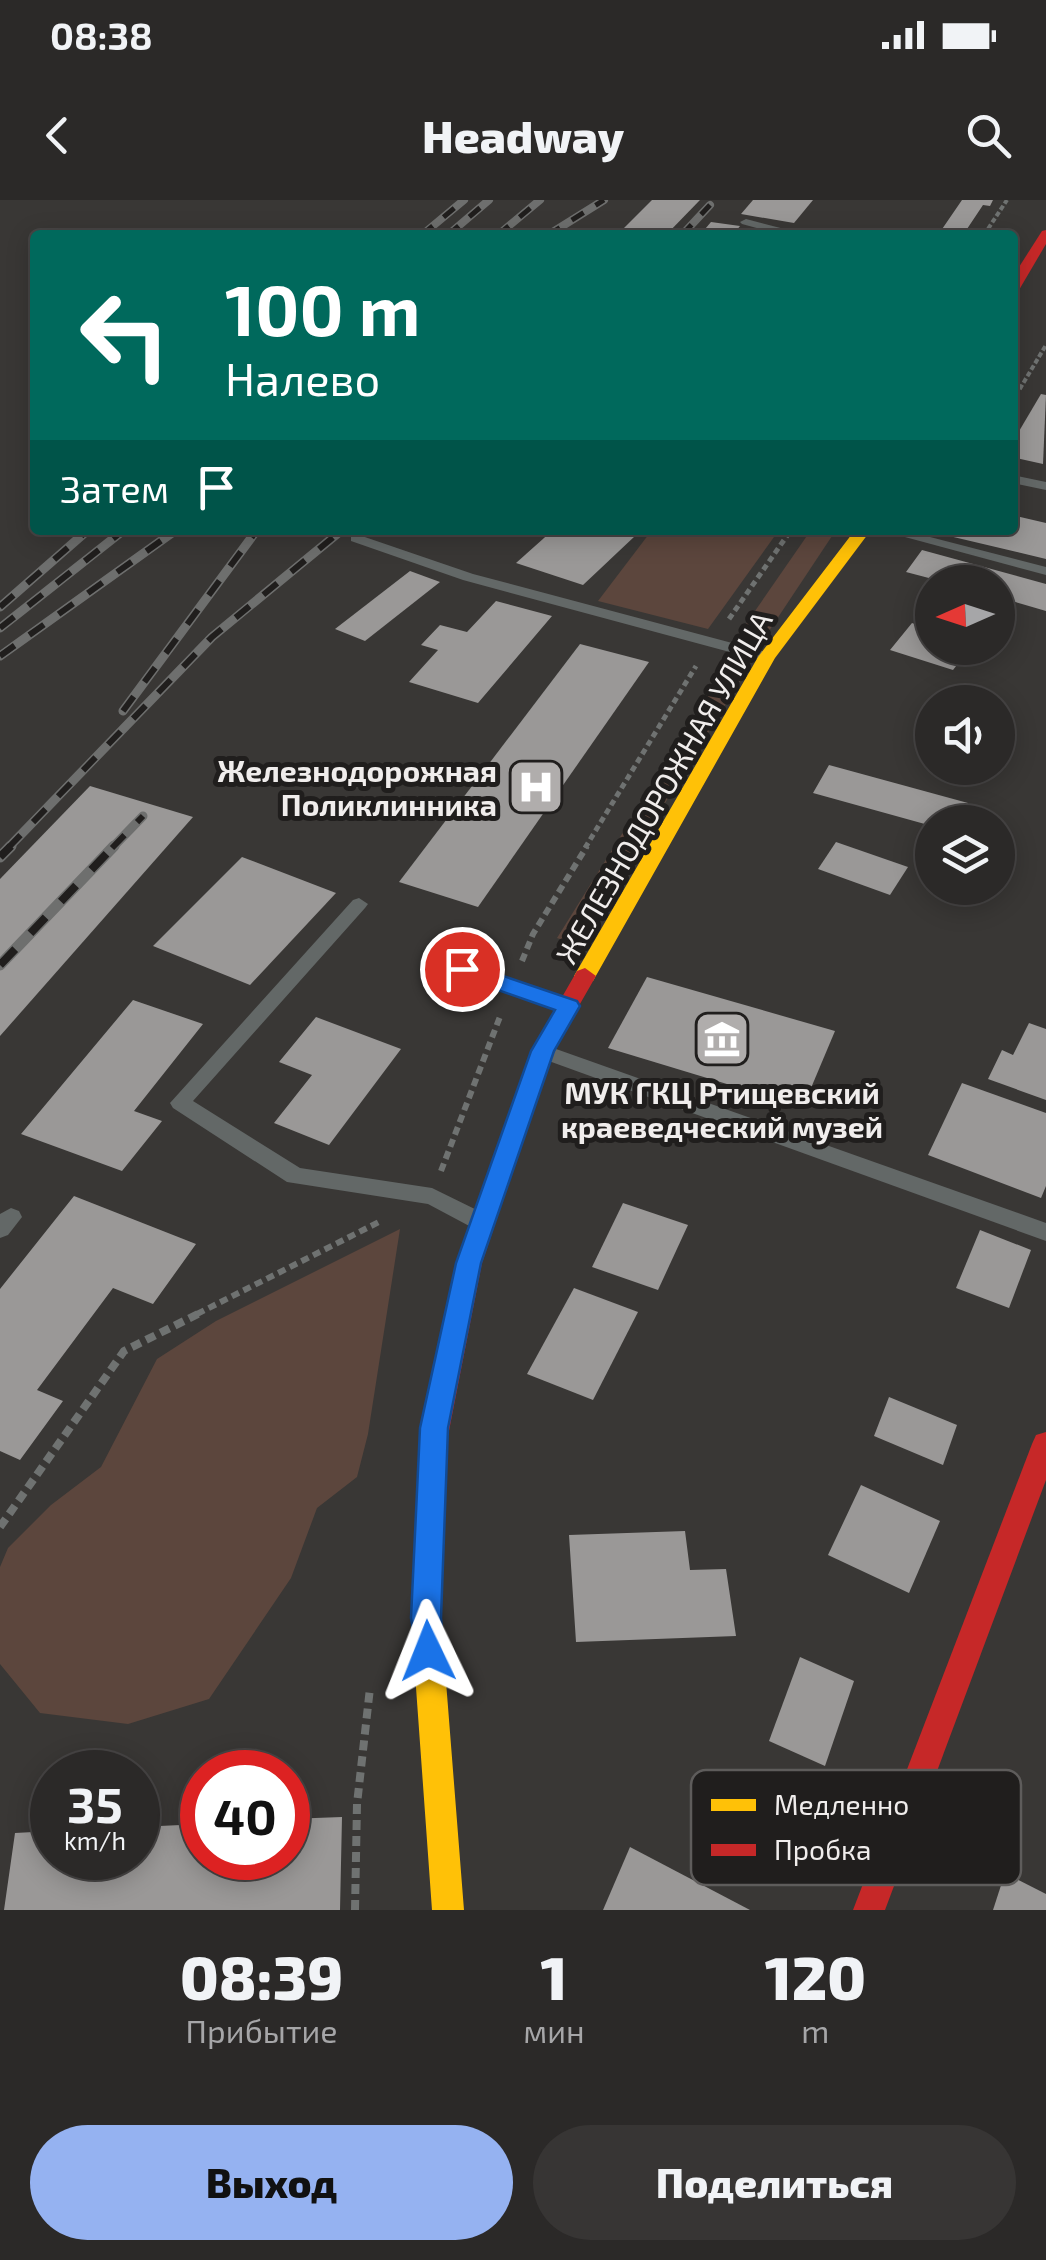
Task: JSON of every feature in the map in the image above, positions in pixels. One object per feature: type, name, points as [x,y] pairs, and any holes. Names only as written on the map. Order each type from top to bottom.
[{"type":"street","points":[[1018,277],[1046,234]]},
{"type":"street","name":"ЖЕЛЕЗНОДОРОЖНАЯ УЛИЦА","points":[[448,1910],[426,1618],[434,1428],[468,1263],[542,1051],[767,658],[859,535]]},
{"type":"street","points":[[923,1770],[1046,1444]]},
{"type":"street","points":[[870,1910],[879,1885]]},
{"type":"lane","points":[[746,222],[777,230]]},
{"type":"lane","points":[[1018,480],[1046,486]]},
{"type":"lane","points":[[906,535],[1046,571]]},
{"type":"lane","points":[[356,538],[468,576],[767,658]]},
{"type":"lane","points":[[358,904],[180,1103],[295,1176],[432,1196],[482,1223]]},
{"type":"lane","points":[[462,969],[569,1006]]},
{"type":"lane","points":[[542,1051],[1046,1232]]},
{"type":"path","points":[[987,230],[1007,200]]},
{"type":"path","points":[[1018,392],[1046,345]]},
{"type":"path","points":[[0,1528],[124,1352],[432,1196]]},
{"type":"shaded area","points":[[648,535],[775,535],[708,629],[598,601]]},
{"type":"shaded area","points":[[808,535],[833,535],[761,643],[737,637]]},
{"type":"shaded area","points":[[727,666],[746,671],[578,945],[557,938]]},
{"type":"shaded area","points":[[400,1229],[368,1434],[357,1477],[317,1508],[291,1578],[209,1699],[128,1724],[40,1713],[0,1664],[0,1567],[8,1548],[51,1505],[101,1467],[157,1359],[216,1321]]},
{"type":"building","points":[[652,200],[700,200],[671,230],[622,230]]},
{"type":"building","points":[[753,200],[813,200],[794,223],[741,214]]},
{"type":"building","points":[[962,200],[993,200],[990,206],[983,205],[966,230],[941,230]]},
{"type":"building","points":[[711,222],[740,226],[737,230],[704,230]]},
{"type":"building","points":[[1041,394],[1046,395],[1043,464],[1018,458],[1018,433]]},
{"type":"building","points":[[1018,516],[1046,523],[1046,559],[945,535],[1018,535]]},
{"type":"building","points":[[547,535],[635,536],[583,585],[516,563]]},
{"type":"building","points":[[922,550],[977,565],[915,565],[915,574],[906,572]]},
{"type":"building","points":[[410,571],[440,582],[365,641],[335,629]]},
{"type":"building","points":[[1015,576],[1046,584],[1046,611],[1015,602]]},
{"type":"building","points":[[496,601],[552,616],[478,703],[409,682],[438,650],[421,645],[440,625],[467,632]]},
{"type":"building","points":[[912,623],[915,624],[915,658],[890,650]]},
{"type":"building","points":[[580,644],[649,662],[478,907],[399,882]]},
{"type":"building","points":[[829,765],[968,803],[915,805],[915,821],[813,793]]},
{"type":"building","points":[[90,786],[193,817],[0,1036],[0,879]]},
{"type":"building","points":[[836,842],[908,867],[890,895],[818,869]]},
{"type":"building","points":[[242,857],[336,893],[250,985],[153,946]]},
{"type":"building","name":"МУК ГКЦ Ртищевский краеведческий музей","points":[[647,977],[835,1031],[803,1107],[608,1048]]},
{"type":"building","points":[[133,1000],[203,1024],[134,1111],[162,1121],[122,1171],[21,1134]]},
{"type":"building","points":[[316,1017],[401,1049],[329,1145],[274,1123],[312,1075],[279,1062]]},
{"type":"building","points":[[1029,1023],[1046,1029],[1046,1100],[988,1079],[1002,1050],[1013,1055]]},
{"type":"building","points":[[962,1083],[1046,1113],[1046,1186],[1041,1198],[928,1155]]},
{"type":"building","points":[[74,1196],[196,1244],[153,1304],[113,1288],[37,1390],[63,1401],[20,1460],[0,1451],[0,1289]]},
{"type":"building","points":[[623,1203],[688,1225],[658,1290],[592,1267]]},
{"type":"building","points":[[980,1230],[1031,1250],[1009,1308],[956,1288]]},
{"type":"building","points":[[574,1288],[638,1312],[593,1400],[527,1374]]},
{"type":"building","points":[[889,1397],[957,1425],[943,1465],[874,1436]]},
{"type":"building","points":[[861,1485],[940,1521],[909,1593],[828,1555]]},
{"type":"building","points":[[685,1531],[690,1570],[726,1569],[736,1636],[576,1642],[569,1535]]},
{"type":"building","points":[[800,1657],[854,1681],[825,1766],[769,1741]]},
{"type":"building","points":[[342,1817],[340,1910],[4,1910],[15,1833],[30,1832],[30,1880],[160,1880],[160,1826],[180,1825],[180,1880],[310,1880],[310,1818]]},
{"type":"building","points":[[630,1847],[691,1879],[691,1885],[702,1885],[750,1910],[603,1910]]},
{"type":"building","points":[[1021,1881],[1046,1894],[1046,1910],[993,1910],[1001,1885],[1021,1885]]},
{"type":"railway","points":[[428,230],[464,200]]},
{"type":"railway","points":[[454,230],[489,200]]},
{"type":"railway","points":[[504,230],[540,200]]},
{"type":"railway","points":[[556,230],[604,200]]},
{"type":"railway","points":[[687,230],[710,205]]},
{"type":"railway","points":[[0,607],[82,535]]},
{"type":"railway","points":[[0,628],[118,535]]},
{"type":"railway","points":[[0,656],[169,535]]},
{"type":"railway","points":[[123,711],[253,535]]},
{"type":"railway","points":[[8,848],[212,637],[336,535]]},
{"type":"railway","points":[[112,848],[143,816]]},
{"type":"railway","points":[[0,857],[11,846]]},
{"type":"railway","points":[[0,965],[114,846]]},
{"type":"traffic: slow","points":[[585,976],[767,657],[859,535]]},
{"type":"traffic: slow","points":[[434,1436],[426,1618],[448,1910]]},
{"type":"traffic: jam","points":[[1018,280],[1046,234]]},
{"type":"traffic: jam","points":[[434,1436],[469,1263],[542,1051],[585,976]]},
{"type":"traffic: jam","points":[[922,1770],[1046,1444]]},
{"type":"traffic: jam","points":[[869,1910],[878,1885]]},
{"type":"place","name":"Железнодорожная Поликлинника","points":[[536,787]]},
{"type":"place","name":"МУК ГКЦ Ртищевский краеведческий музей","points":[[722,1039]]},
{"type":"route","points":[[428,1651],[434,1428],[468,1263],[542,1051],[569,1006],[462,969]]}]
